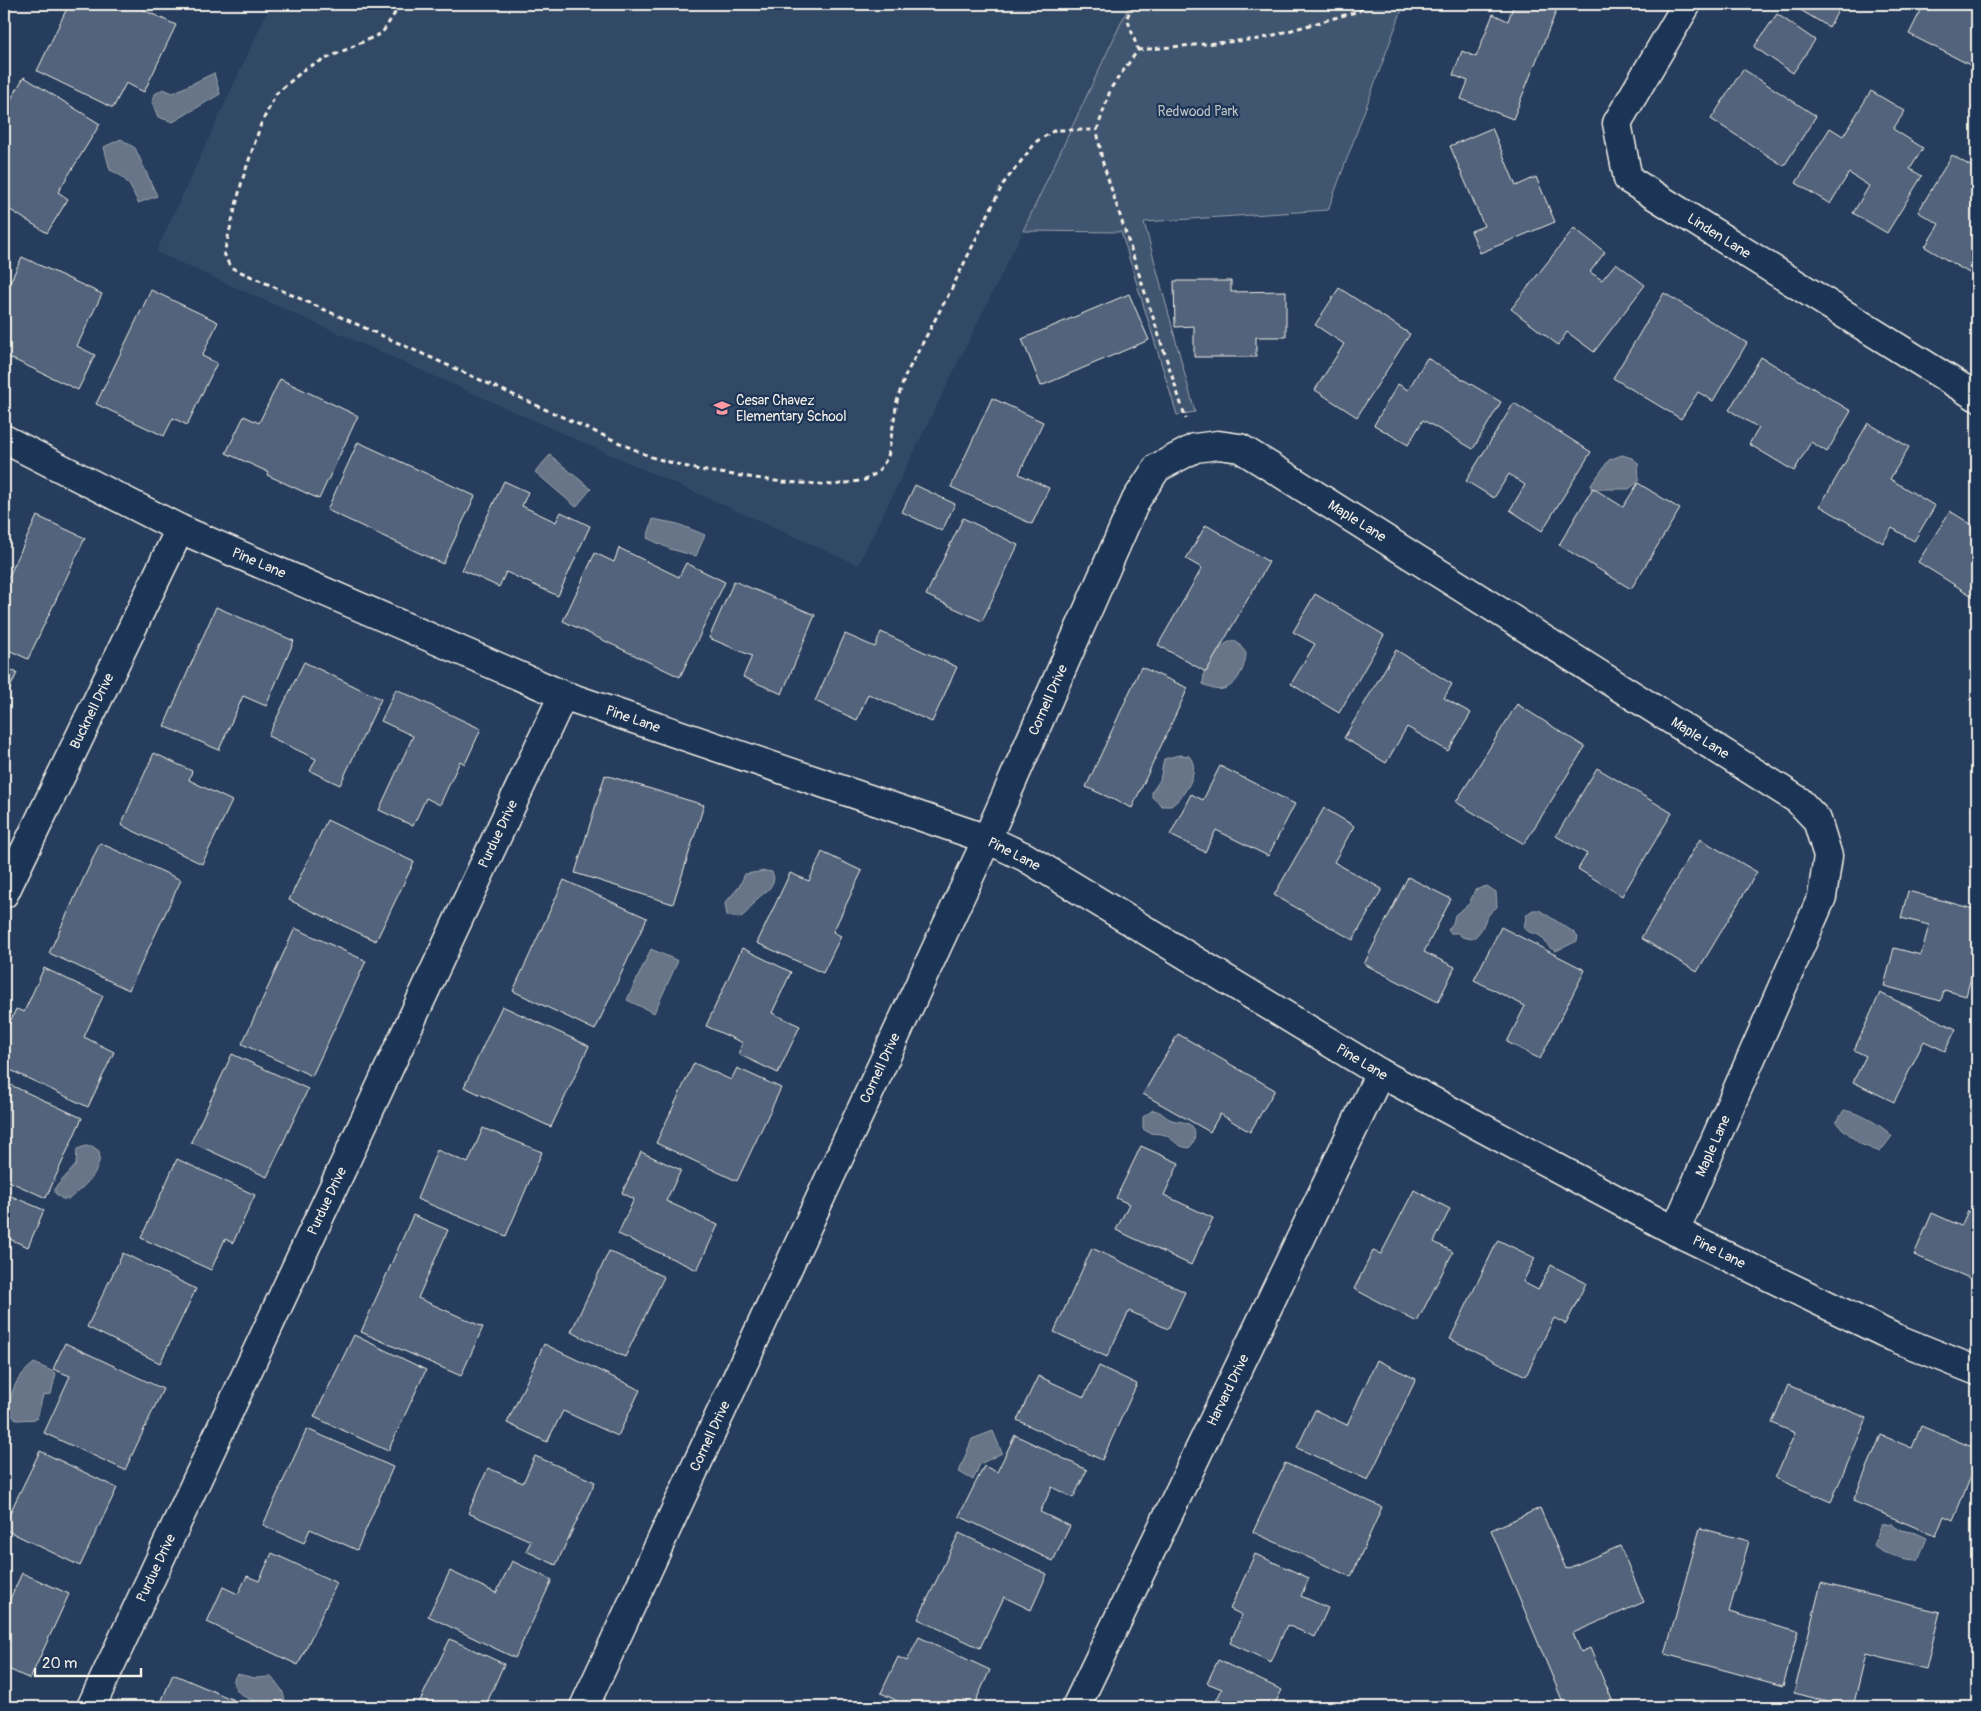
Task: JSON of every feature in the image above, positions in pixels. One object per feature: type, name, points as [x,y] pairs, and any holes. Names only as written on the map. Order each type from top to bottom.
[{"type":"street","name":"Linden Lane","points":[[1687,4],[1617,123],[1628,179],[1977,397]]},
{"type":"street","name":"Pine Lane","points":[[4,439],[180,528],[563,694],[987,839],[1025,857],[1380,1073],[1675,1231],[1893,1337],[1977,1371]]},
{"type":"street","name":"Maple Lane","points":[[1195,448],[1218,445],[1240,448],[1272,467],[1798,800],[1818,820],[1828,856],[1822,897],[1675,1231]]},
{"type":"street","name":"Cornell Drive","points":[[584,1707],[987,839],[1136,500],[1157,468],[1195,448]]},
{"type":"street","name":"Bucknell Drive","points":[[4,894],[180,528]]},
{"type":"street","name":"Purdue Drive","points":[[91,1707],[563,694]]},
{"type":"street","name":"Harvard Drive","points":[[1076,1707],[1380,1073]]},
{"type":"path","points":[[398,4],[397,10],[382,34],[306,68],[276,94],[261,124],[242,181],[224,253],[230,267],[642,453],[699,470],[783,482],[834,484],[866,480],[878,472],[888,457],[897,401],[905,376],[952,288],[1003,184],[1037,141],[1055,130],[1097,130]]},
{"type":"path","points":[[1132,4],[1127,18],[1138,50]]},
{"type":"path","points":[[1195,448],[1102,160],[1097,130],[1111,88],[1138,50],[1260,39],[1359,11],[1367,4]]},
{"type":"shaded area","name":"Cesar Chavez Elementary School","points":[[271,4],[1130,4],[1023,231],[858,565],[156,252]]},
{"type":"shaded area","points":[[214,73],[220,94],[173,122],[158,117],[152,102],[155,94],[163,89],[173,93]]},
{"type":"shaded area","points":[[121,139],[135,148],[157,196],[138,203],[128,183],[121,176],[110,170],[104,147]]},
{"type":"shaded area","points":[[550,455],[591,489],[576,507],[535,472]]},
{"type":"shaded area","points":[[1622,455],[1632,458],[1638,463],[1639,481],[1629,489],[1591,489],[1591,485],[1609,460]]},
{"type":"shaded area","points":[[653,519],[678,524],[705,535],[696,556],[670,549],[647,538]]},
{"type":"shaded area","points":[[1234,641],[1246,653],[1242,670],[1233,684],[1220,690],[1203,684],[1204,671],[1224,645]]},
{"type":"shaded area","points":[[1179,755],[1189,756],[1192,762],[1194,769],[1190,783],[1176,802],[1171,806],[1162,806],[1152,797],[1152,792],[1160,780],[1164,759]]},
{"type":"shaded area","points":[[772,872],[774,878],[770,888],[739,918],[727,916],[725,903],[739,887],[745,874]]},
{"type":"shaded area","points":[[1487,886],[1496,892],[1497,907],[1488,915],[1480,932],[1472,939],[1462,937],[1458,933],[1450,933],[1448,930],[1453,923],[1455,915],[1469,904],[1475,890]]},
{"type":"shaded area","points":[[1533,910],[1539,910],[1575,933],[1578,936],[1577,941],[1556,951],[1550,948],[1539,935],[1528,932],[1524,927],[1527,914]]},
{"type":"shaded area","points":[[651,949],[678,961],[654,1013],[627,1000]]},
{"type":"shaded area","points":[[1153,1110],[1172,1120],[1185,1122],[1192,1126],[1195,1138],[1189,1148],[1179,1145],[1167,1136],[1150,1133],[1143,1129],[1143,1117]]},
{"type":"shaded area","points":[[1844,1110],[1870,1120],[1892,1136],[1880,1152],[1860,1144],[1836,1123]]},
{"type":"shaded area","points":[[92,1146],[99,1151],[98,1166],[91,1178],[80,1189],[69,1199],[62,1199],[55,1193],[55,1188],[76,1165],[77,1149]]},
{"type":"shaded area","points":[[34,1363],[56,1373],[51,1394],[43,1395],[37,1419],[17,1420],[8,1412],[11,1396],[18,1379]]},
{"type":"shaded area","points":[[993,1431],[1002,1453],[980,1464],[973,1480],[959,1472],[972,1439]]},
{"type":"shaded area","points":[[1891,1524],[1901,1530],[1916,1533],[1927,1538],[1918,1560],[1894,1556],[1873,1545],[1882,1525]]},
{"type":"shaded area","points":[[237,1674],[255,1678],[271,1677],[282,1690],[285,1700],[278,1707],[247,1698],[235,1687],[234,1681]]},
{"type":"green space","name":"Redwood Park","points":[[1130,4],[1404,4],[1328,210],[1144,222],[1195,412],[1177,415],[1121,232],[1023,231]]},
{"type":"building","points":[[69,4],[131,4],[176,25],[144,92],[126,83],[113,108],[37,71]]},
{"type":"building","points":[[1514,4],[1545,4],[1557,9],[1513,119],[1461,99],[1468,81],[1453,75],[1462,51],[1476,57],[1493,14],[1508,21]]},
{"type":"building","points":[[1792,4],[1842,4],[1829,27]]},
{"type":"building","points":[[1924,4],[1977,4],[1977,60],[1974,67],[1909,34]]},
{"type":"building","points":[[1777,14],[1815,40],[1793,73],[1754,47]]},
{"type":"building","points":[[1743,69],[1816,116],[1784,166],[1711,119]]},
{"type":"building","points":[[24,77],[100,124],[58,192],[68,199],[47,233],[4,206],[4,111]]},
{"type":"building","points":[[1871,91],[1905,111],[1893,129],[1923,148],[1910,169],[1922,176],[1887,233],[1853,213],[1869,186],[1849,173],[1830,204],[1796,183],[1830,128],[1843,136]]},
{"type":"building","points":[[1492,128],[1516,186],[1536,177],[1555,222],[1480,253],[1471,231],[1484,226],[1450,146]]},
{"type":"building","points":[[1952,155],[1977,170],[1976,277],[1925,247],[1939,224],[1918,212]]},
{"type":"building","points":[[1574,228],[1605,252],[1590,272],[1602,280],[1616,263],[1645,285],[1594,352],[1567,332],[1558,345],[1511,309]]},
{"type":"building","points":[[22,257],[102,294],[77,346],[95,355],[78,390],[4,355],[4,295]]},
{"type":"building","points":[[1174,281],[1231,281],[1231,292],[1286,291],[1286,337],[1256,337],[1256,357],[1194,357],[1194,326],[1175,327]]},
{"type":"building","points":[[1339,288],[1410,334],[1357,417],[1315,390],[1344,344],[1315,325]]},
{"type":"building","points":[[151,290],[218,322],[202,356],[217,363],[187,425],[173,418],[164,436],[96,404]]},
{"type":"building","points":[[1664,293],[1747,343],[1713,401],[1698,392],[1681,419],[1613,378]]},
{"type":"building","points":[[1129,294],[1149,340],[1041,386],[1022,339]]},
{"type":"building","points":[[1761,357],[1851,411],[1827,452],[1811,442],[1794,471],[1749,444],[1759,428],[1729,410]]},
{"type":"building","points":[[1427,358],[1501,402],[1473,449],[1423,420],[1408,445],[1374,425],[1398,384],[1408,390]]},
{"type":"building","points":[[280,379],[358,416],[319,499],[267,475],[268,472],[226,453],[244,416],[259,423]]},
{"type":"building","points":[[992,398],[1043,422],[1019,474],[1049,488],[1032,524],[951,487]]},
{"type":"building","points":[[1514,403],[1591,452],[1542,531],[1510,510],[1525,485],[1509,474],[1494,498],[1466,481]]},
{"type":"building","points":[[1868,423],[1909,447],[1890,479],[1935,506],[1914,541],[1892,528],[1883,543],[1820,506]]},
{"type":"building","points":[[358,442],[475,496],[443,564],[327,510]]},
{"type":"building","points":[[504,481],[528,492],[522,506],[556,522],[561,512],[590,526],[558,596],[506,572],[499,587],[462,570]]},
{"type":"building","points":[[1638,483],[1680,509],[1631,589],[1559,545],[1593,488],[1623,507]]},
{"type":"building","points":[[915,485],[955,504],[942,531],[902,512]]},
{"type":"building","points":[[1950,511],[1977,528],[1977,599],[1918,562]]},
{"type":"building","points":[[37,516],[85,538],[28,659],[4,648],[4,587]]},
{"type":"building","points":[[963,518],[1018,545],[982,621],[926,595]]},
{"type":"building","points":[[1206,525],[1269,562],[1206,672],[1158,645],[1202,568],[1186,559]]},
{"type":"building","points":[[619,548],[679,577],[686,563],[725,582],[680,677],[563,621],[595,553],[614,562]]},
{"type":"building","points":[[734,581],[815,615],[782,694],[743,677],[752,656],[709,638]]},
{"type":"building","points":[[1315,594],[1384,635],[1339,713],[1291,684],[1315,644],[1293,632]]},
{"type":"building","points":[[216,607],[294,641],[266,706],[243,696],[219,750],[164,726]]},
{"type":"building","points":[[881,632],[957,667],[932,722],[868,694],[857,720],[815,701],[845,634],[875,647]]},
{"type":"building","points":[[1396,650],[1452,684],[1444,698],[1471,713],[1448,751],[1407,727],[1386,763],[1344,738]]},
{"type":"building","points":[[304,662],[381,699],[340,785],[310,771],[316,759],[268,736]]},
{"type":"building","points":[[4,666],[17,673],[4,701]]},
{"type":"building","points":[[1141,667],[1188,688],[1132,808],[1086,787]]},
{"type":"building","points":[[396,689],[481,729],[465,764],[460,761],[440,805],[426,798],[413,826],[379,810],[413,736],[381,721]]},
{"type":"building","points":[[1517,704],[1585,747],[1524,844],[1456,802]]},
{"type":"building","points":[[154,753],[192,771],[189,780],[232,801],[202,864],[121,825]]},
{"type":"building","points":[[1220,766],[1295,804],[1268,856],[1216,830],[1205,852],[1170,835],[1191,794],[1203,800]]},
{"type":"building","points":[[1597,768],[1672,813],[1622,896],[1578,869],[1587,854],[1556,836]]},
{"type":"building","points":[[605,775],[704,805],[673,904],[575,873]]},
{"type":"building","points":[[1324,808],[1354,826],[1334,862],[1382,889],[1353,940],[1274,895]]},
{"type":"building","points":[[327,820],[414,862],[376,941],[289,900]]},
{"type":"building","points":[[1700,839],[1757,872],[1697,972],[1641,938]]},
{"type":"building","points":[[100,843],[181,880],[129,990],[49,953]]},
{"type":"building","points":[[822,852],[862,871],[833,932],[841,936],[823,973],[757,943],[790,873],[809,881]]},
{"type":"building","points":[[1408,877],[1451,899],[1424,952],[1455,967],[1438,1002],[1364,964]]},
{"type":"building","points":[[564,880],[647,918],[595,1030],[513,991]]},
{"type":"building","points":[[1908,891],[1977,910],[1977,955],[1966,996],[1944,990],[1941,1001],[1884,986],[1894,948],[1921,955],[1929,925],[1901,918]]},
{"type":"building","points":[[1501,927],[1585,970],[1540,1059],[1507,1042],[1525,1006],[1474,980]]},
{"type":"building","points":[[295,928],[366,961],[312,1076],[242,1044]]},
{"type":"building","points":[[742,948],[791,972],[772,1013],[800,1026],[778,1073],[738,1054],[743,1043],[706,1026]]},
{"type":"building","points":[[44,968],[103,996],[84,1037],[114,1052],[88,1107],[4,1067],[4,1035],[16,1009],[24,1012]]},
{"type":"building","points":[[1880,993],[1956,1029],[1945,1051],[1924,1041],[1894,1102],[1853,1082],[1866,1056],[1854,1050]]},
{"type":"building","points":[[502,1006],[589,1046],[551,1127],[464,1087]]},
{"type":"building","points":[[1178,1034],[1275,1090],[1250,1132],[1220,1114],[1210,1132],[1143,1094]]},
{"type":"building","points":[[232,1054],[308,1089],[267,1177],[191,1142]]},
{"type":"building","points":[[694,1063],[731,1080],[737,1068],[781,1088],[737,1181],[656,1143]]},
{"type":"building","points":[[4,1082],[82,1118],[46,1198],[4,1179]]},
{"type":"building","points":[[483,1128],[542,1152],[506,1236],[417,1199],[437,1150],[468,1163]]},
{"type":"building","points":[[1141,1146],[1179,1163],[1164,1195],[1213,1218],[1191,1265],[1116,1230],[1129,1204],[1116,1198]]},
{"type":"building","points":[[641,1152],[681,1170],[666,1201],[718,1225],[697,1270],[618,1234],[634,1199],[622,1193]]},
{"type":"building","points":[[177,1159],[255,1195],[233,1243],[225,1239],[211,1270],[141,1238]]},
{"type":"building","points":[[1414,1190],[1450,1209],[1434,1242],[1453,1252],[1417,1322],[1354,1289],[1373,1251],[1381,1254]]},
{"type":"building","points":[[4,1193],[44,1210],[28,1247],[5,1237],[4,1239]]},
{"type":"building","points":[[1968,1211],[1977,1215],[1977,1281],[1914,1255],[1932,1213],[1961,1226]]},
{"type":"building","points":[[413,1215],[448,1230],[418,1298],[483,1327],[461,1376],[361,1332]]},
{"type":"building","points":[[1498,1240],[1535,1258],[1523,1282],[1538,1290],[1551,1265],[1586,1283],[1566,1324],[1554,1318],[1526,1376],[1450,1339]]},
{"type":"building","points":[[1092,1248],[1185,1292],[1168,1329],[1129,1311],[1107,1357],[1054,1332]]},
{"type":"building","points":[[609,1251],[664,1277],[625,1357],[571,1332]]},
{"type":"building","points":[[123,1253],[196,1289],[160,1363],[87,1327]]},
{"type":"building","points":[[354,1335],[426,1370],[388,1451],[314,1417]]},
{"type":"building","points":[[65,1343],[163,1389],[125,1470],[44,1433],[70,1376],[53,1369]]},
{"type":"building","points":[[544,1344],[640,1390],[618,1436],[563,1411],[547,1442],[507,1423]]},
{"type":"building","points":[[1377,1360],[1416,1379],[1368,1480],[1297,1448],[1315,1410],[1347,1425]]},
{"type":"building","points":[[1099,1366],[1137,1384],[1102,1460],[1017,1420],[1038,1376],[1084,1397]]},
{"type":"building","points":[[1788,1385],[1867,1418],[1831,1502],[1775,1478],[1795,1433],[1772,1423]]},
{"type":"building","points":[[1921,1426],[1977,1449],[1977,1462],[1953,1520],[1944,1516],[1936,1536],[1853,1501],[1881,1435],[1912,1448]]},
{"type":"building","points":[[307,1429],[393,1467],[357,1550],[310,1529],[304,1543],[263,1525]]},
{"type":"building","points":[[1015,1435],[1087,1470],[1073,1498],[1052,1487],[1040,1512],[1070,1526],[1053,1561],[959,1516],[984,1466],[997,1472]]},
{"type":"building","points":[[40,1451],[117,1488],[80,1566],[4,1529],[4,1525]]},
{"type":"building","points":[[535,1456],[595,1482],[556,1565],[526,1551],[531,1541],[468,1513],[488,1468],[523,1483]]},
{"type":"building","points":[[1285,1463],[1382,1507],[1351,1577],[1253,1532]]},
{"type":"building","points":[[1540,1508],[1566,1569],[1620,1546],[1644,1602],[1573,1633],[1581,1652],[1590,1648],[1615,1707],[1565,1707],[1491,1530]]},
{"type":"building","points":[[1700,1528],[1749,1541],[1729,1612],[1798,1631],[1783,1686],[1665,1654]]},
{"type":"building","points":[[959,1533],[1047,1574],[1031,1610],[1004,1597],[980,1648],[918,1619]]},
{"type":"building","points":[[272,1553],[337,1583],[298,1665],[207,1622],[223,1587],[238,1594],[247,1576],[259,1581]]},
{"type":"building","points":[[1255,1554],[1309,1578],[1301,1596],[1328,1608],[1315,1637],[1287,1625],[1271,1662],[1230,1643],[1242,1615],[1230,1609]]},
{"type":"building","points":[[512,1561],[552,1580],[515,1658],[428,1616],[450,1571],[496,1593]]},
{"type":"building","points":[[22,1573],[69,1594],[30,1679],[4,1667],[4,1612]]},
{"type":"building","points":[[1821,1583],[1940,1612],[1926,1669],[1866,1654],[1853,1707],[1794,1693]]},
{"type":"building","points":[[919,1637],[990,1670],[973,1707],[910,1707],[881,1693],[898,1657],[907,1661]]},
{"type":"building","points":[[450,1639],[504,1664],[485,1707],[417,1707]]},
{"type":"building","points":[[1218,1660],[1282,1690],[1273,1707],[1213,1707],[1222,1689],[1207,1683]]},
{"type":"building","points":[[173,1674],[250,1707],[159,1707]]},
{"type":"place","name":"Cesar Chavez Elementary School","points":[[722,408]]}]
